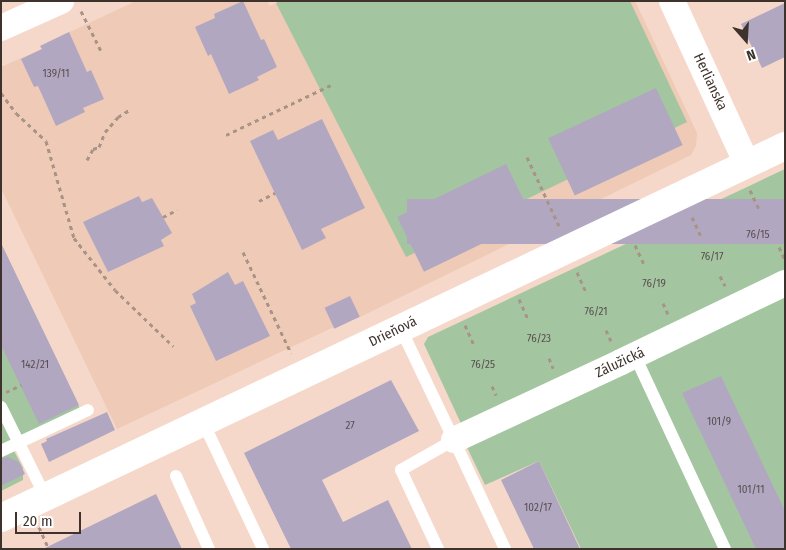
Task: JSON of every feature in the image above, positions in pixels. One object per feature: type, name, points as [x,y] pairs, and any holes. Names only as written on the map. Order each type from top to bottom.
[{"type":"street","name":"Herlianska","points":[[672,1],[747,174]]},
{"type":"street","points":[[1,28],[70,3]]},
{"type":"street","name":"Drieňová","points":[[1,518],[41,510],[204,424],[400,329],[747,174],[785,146]]},
{"type":"street","name":"Zálužická","points":[[454,440],[635,356],[785,283]]},
{"type":"lane","points":[[400,329],[505,549]]},
{"type":"lane","points":[[635,356],[725,549]]},
{"type":"lane","points":[[1,407],[20,443],[41,510]]},
{"type":"lane","points":[[1,451],[88,410]]},
{"type":"lane","points":[[204,424],[263,549]]},
{"type":"lane","points":[[438,549],[401,470],[454,440]]},
{"type":"lane","points":[[176,476],[209,549]]},
{"type":"path","points":[[70,3],[101,51]]},
{"type":"path","points":[[226,135],[331,85]]},
{"type":"path","points":[[1,92],[16,113],[46,141],[74,238],[115,290],[173,346]]},
{"type":"path","points":[[88,160],[93,150],[99,147],[105,132],[113,122],[130,110]]},
{"type":"path","points":[[527,157],[562,231]]},
{"type":"path","points":[[747,174],[760,211]]},
{"type":"path","points":[[259,201],[275,193]]},
{"type":"path","points":[[163,217],[176,210]]},
{"type":"path","points":[[690,212],[702,238]]},
{"type":"path","points":[[632,240],[645,266]]},
{"type":"path","points":[[779,247],[785,261]]},
{"type":"path","points":[[244,252],[294,358]]},
{"type":"path","points":[[574,267],[587,294]]},
{"type":"path","points":[[517,294],[529,321]]},
{"type":"path","points":[[463,320],[475,347]]},
{"type":"path","points":[[1,395],[21,385]]},
{"type":"path","points":[[41,510],[49,549]]},
{"type":"shaded area","points":[[136,1],[267,1],[270,6],[280,1],[635,1],[697,133],[696,146],[691,155],[360,317],[334,327],[117,429],[1,188],[1,67],[42,49],[40,46]]},
{"type":"green space","points":[[280,1],[630,1],[687,122],[406,257],[276,3]]},
{"type":"green space","points":[[785,169],[785,283],[464,430],[424,344],[428,337]]},
{"type":"green space","points":[[1,244],[84,417],[14,451],[23,468],[23,480],[1,491]]},
{"type":"green space","points":[[785,289],[785,549],[581,549],[539,461],[485,485],[464,441]]},
{"type":"building","points":[[243,1],[261,40],[264,39],[277,67],[257,77],[259,80],[229,94],[211,54],[208,56],[195,27],[215,18],[214,14]]},
{"type":"building","points":[[785,3],[785,57],[762,68],[741,24]]},
{"type":"building","points":[[69,32],[87,72],[91,70],[104,99],[83,108],[85,112],[56,126],[38,86],[34,87],[21,59],[42,49],[40,46]]},
{"type":"building","points":[[656,88],[683,145],[575,195],[548,138]]},
{"type":"building","points":[[322,119],[365,208],[321,229],[326,238],[302,250],[250,141],[273,130],[278,140]]},
{"type":"building","points":[[506,164],[533,219],[424,272],[397,217]]},
{"type":"building","points":[[139,196],[142,202],[152,198],[172,233],[161,240],[164,246],[108,272],[83,222]]},
{"type":"building","points":[[407,199],[785,199],[785,244],[407,244]]},
{"type":"building","points":[[1,243],[79,405],[39,424],[1,345]]},
{"type":"building","points":[[228,272],[235,285],[243,281],[270,336],[216,361],[190,306],[196,303],[192,294]]},
{"type":"building","points":[[350,296],[360,317],[334,329],[325,308]]},
{"type":"building","points":[[721,376],[785,511],[785,549],[756,549],[682,393]]},
{"type":"building","points":[[391,380],[419,431],[322,480],[343,522],[388,500],[412,549],[291,549],[244,453]]},
{"type":"building","points":[[107,412],[115,430],[49,462],[41,444],[47,441],[46,439]]},
{"type":"building","points":[[8,457],[19,462],[25,474],[1,486],[1,459]]},
{"type":"building","points":[[539,461],[580,549],[534,549],[501,480]]},
{"type":"building","points":[[156,494],[182,549],[43,549]]}]
